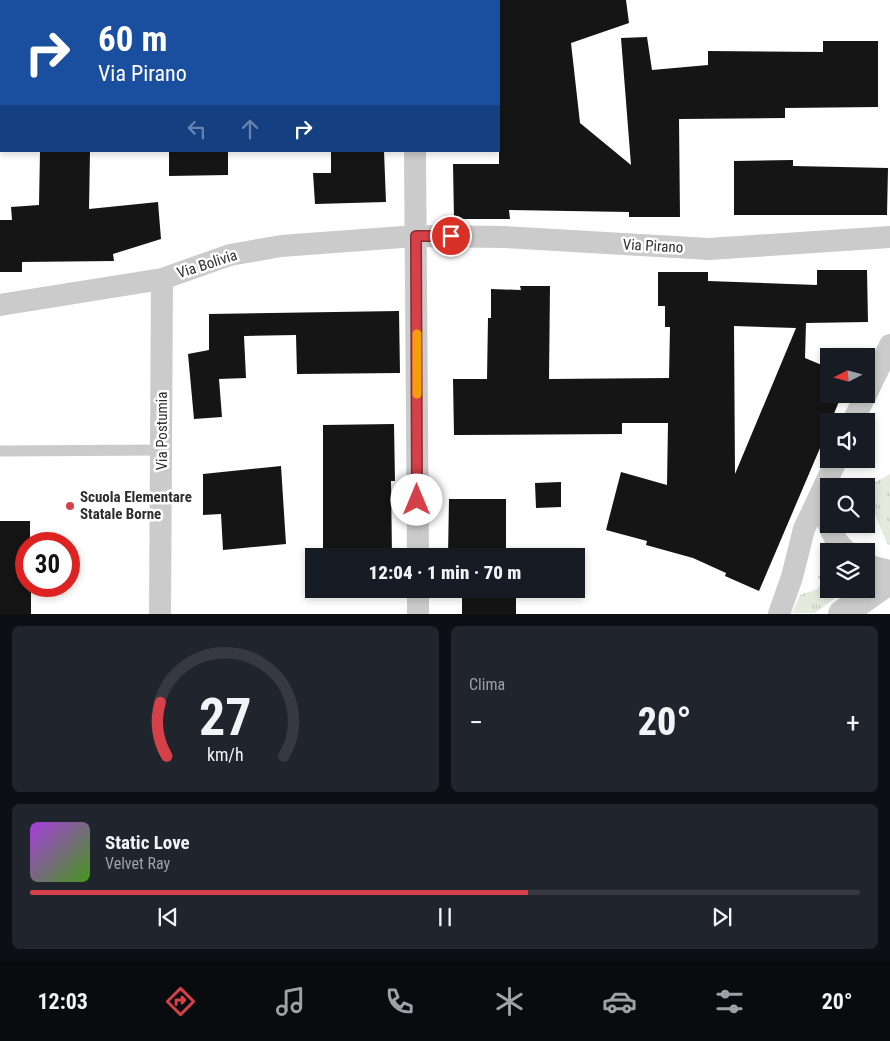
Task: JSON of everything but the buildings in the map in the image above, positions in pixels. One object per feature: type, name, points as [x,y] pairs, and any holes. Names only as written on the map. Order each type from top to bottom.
[{"type":"street","points":[[415,152],[418,548]]},
{"type":"street","name":"Via Pirano","points":[[416,236],[504,237],[710,249],[890,237]]},
{"type":"street","name":"Via Bolivia","points":[[0,305],[162,278],[230,255],[280,246],[416,236]]},
{"type":"street","name":"Via Postumia","points":[[160,614],[162,278]]},
{"type":"street","points":[[857,413],[890,345]]},
{"type":"street","points":[[779,614],[792,577],[804,529],[820,495]]},
{"type":"street","points":[[875,567],[890,571]]},
{"type":"street","points":[[842,614],[890,580]]},
{"type":"street","points":[[418,598],[418,614]]},
{"type":"lane","points":[[0,451],[162,450]]},
{"type":"green space","points":[[890,474],[890,544],[888,545],[875,515],[875,482]]},
{"type":"green space","points":[[820,586],[820,598],[835,598],[815,613],[792,613],[800,595],[817,589]]},
{"type":"slow traffic","points":[[417,334],[417,394]]},
{"type":"place","name":"Scuola Elementare Statale Borne","points":[[70,506]]},
{"type":"route","points":[[417,500],[416,236],[451,236]]}]
